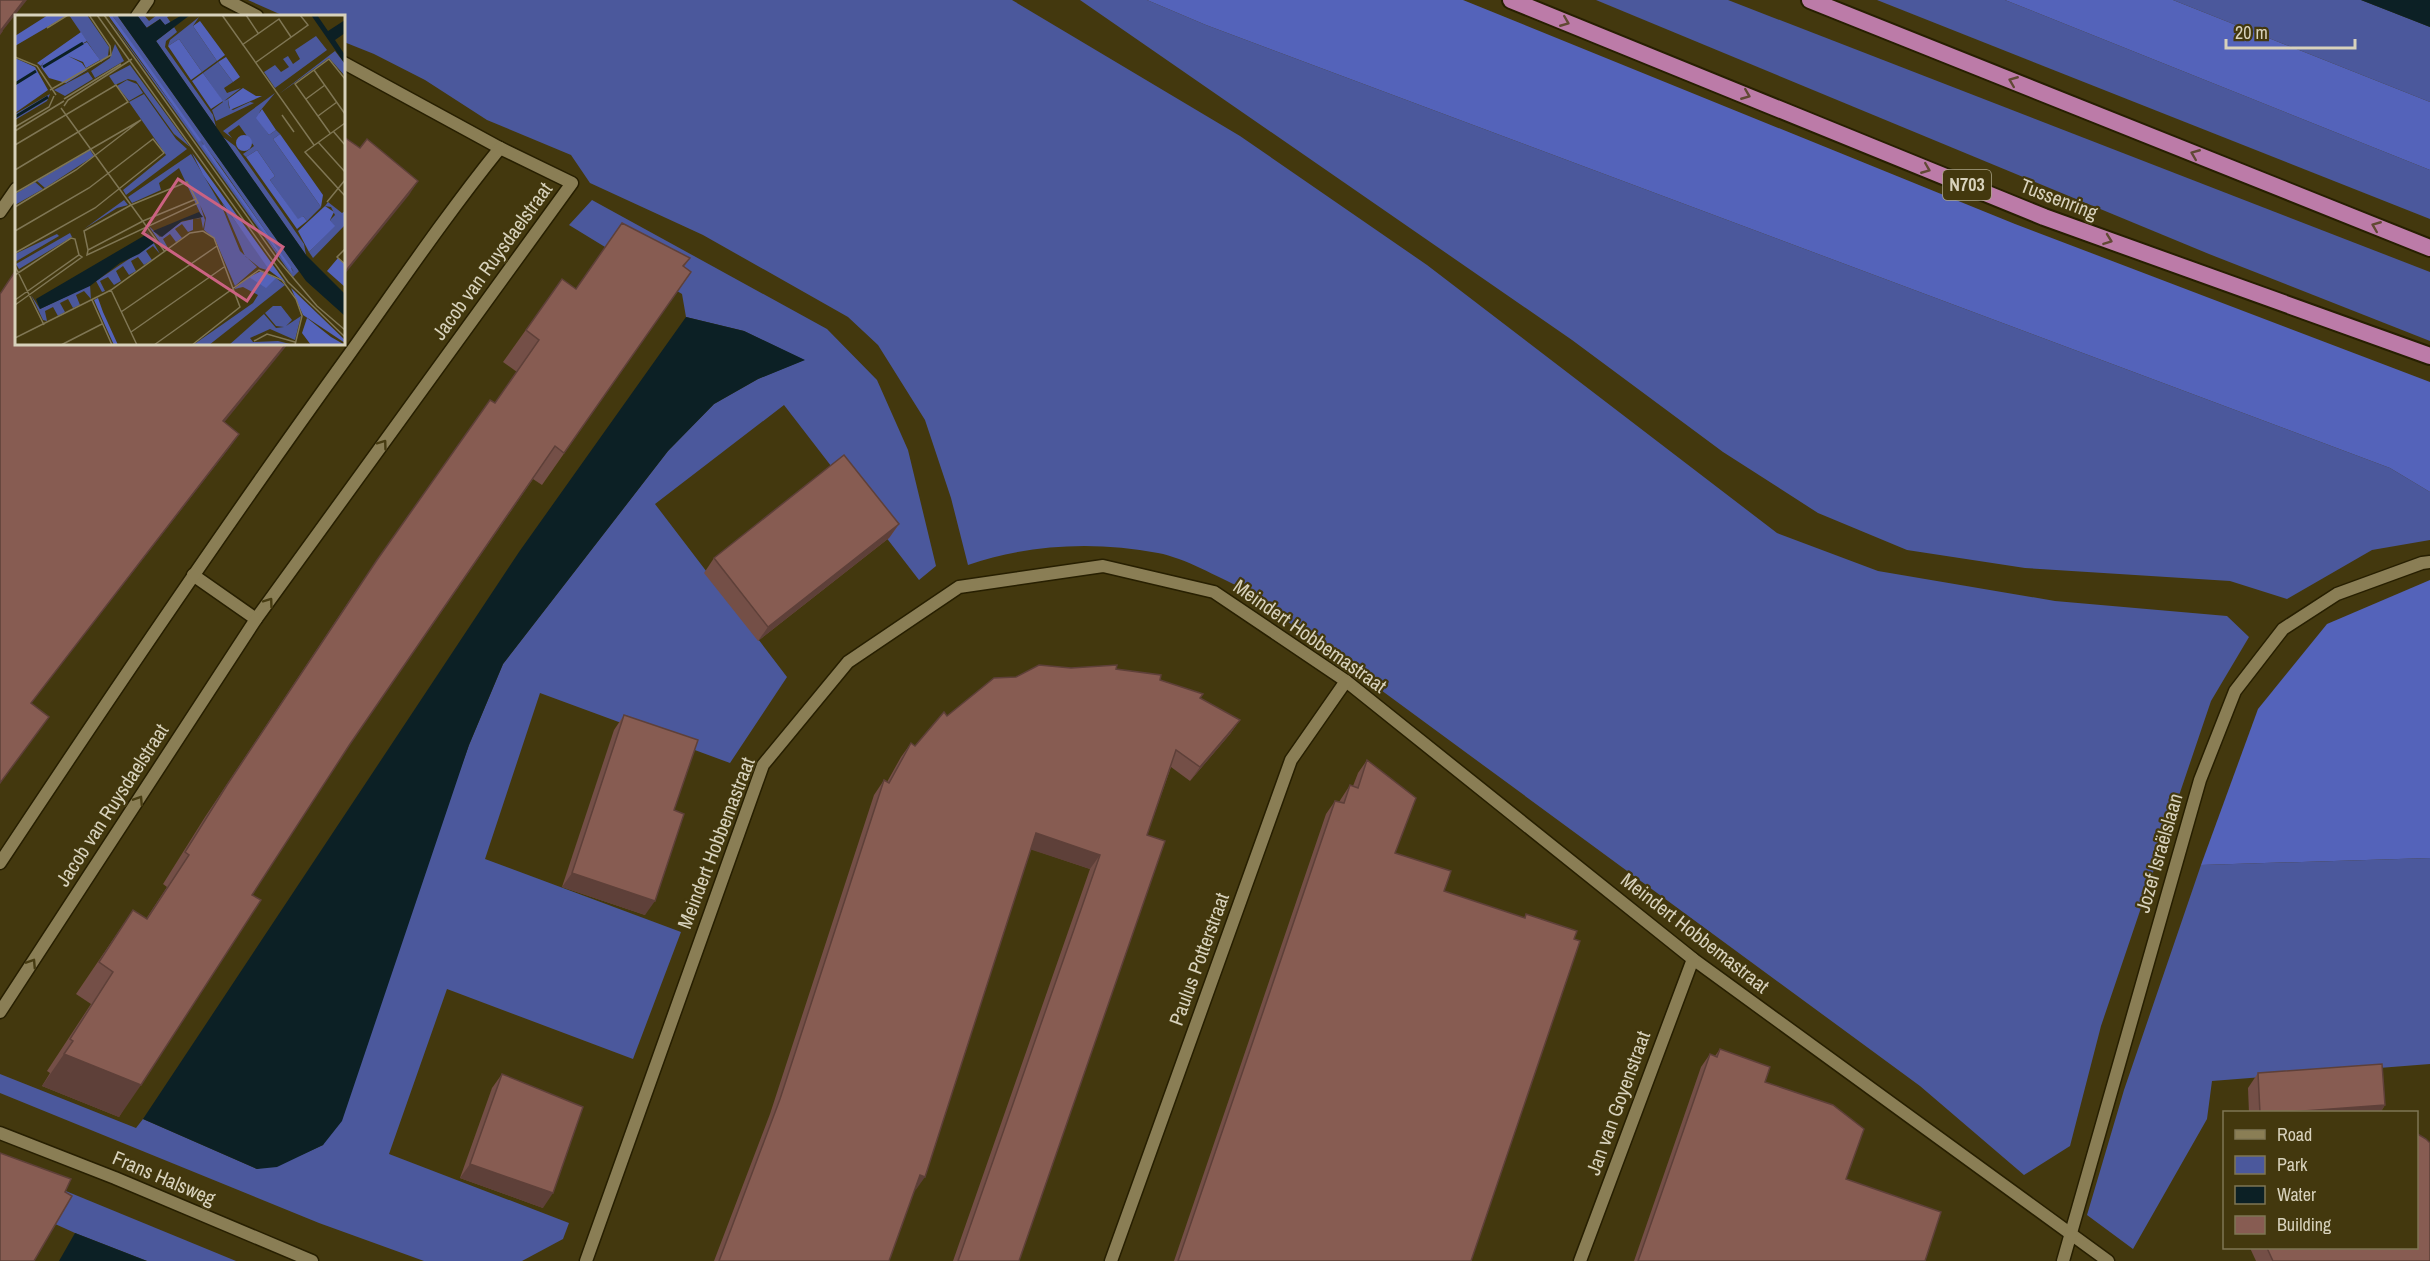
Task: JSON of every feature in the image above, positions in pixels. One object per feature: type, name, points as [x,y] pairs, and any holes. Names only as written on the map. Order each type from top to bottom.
[{"type":"highway","name":"Tussenring","points":[[1511,0],[2044,217],[2430,356]]},
{"type":"highway","points":[[1810,0],[2430,248]]},
{"type":"street","points":[[138,15],[148,0]]},
{"type":"street","points":[[226,0],[255,15]]},
{"type":"street","points":[[0,863],[193,575],[462,195],[500,148],[345,64]]},
{"type":"street","name":"Jacob van Ruysdaelstraat","points":[[0,1012],[256,619],[572,183],[500,148]]},
{"type":"street","points":[[0,212],[15,190]]},
{"type":"street","name":"Jozef Israëlslaan","points":[[2063,1261],[2072,1236],[2200,780],[2235,691],[2283,628],[2337,594],[2430,562]]},
{"type":"street","name":"Meindert Hobbemastraat","points":[[586,1261],[763,765],[848,662],[959,587],[1103,566],[1214,592],[1346,681],[1693,959],[2108,1261]]},
{"type":"street","points":[[193,575],[256,619]]},
{"type":"street","name":"Paulus Potterstraat","points":[[1111,1261],[1291,760],[1346,681]]},
{"type":"street","name":"Jan van Goyenstraat","points":[[1580,1261],[1693,959]]},
{"type":"street","name":"Frans Halsweg","points":[[0,1133],[115,1178],[312,1261]]},
{"type":"green space","points":[[248,0],[1012,0],[1240,136],[1427,265],[1777,533],[1878,571],[2055,601],[2227,616],[2249,637],[2211,701],[2101,1026],[2070,1146],[2024,1175],[1920,1086],[1242,588],[1168,555],[1134,549],[1086,546],[1038,549],[968,565],[951,498],[925,420],[878,345],[848,317],[703,235],[590,183],[571,155],[487,120],[425,80],[374,54],[345,42],[345,15],[282,15]]},
{"type":"green space","points":[[1080,0],[1147,0],[1206,25],[2390,468],[2430,492],[2430,540],[2372,550],[2287,599],[2230,581],[2025,568],[1907,550],[1818,513],[1723,452],[1572,340]]},
{"type":"green space","points":[[1596,0],[1728,0],[2430,272],[2430,341],[2209,254]]},
{"type":"green space","points":[[1877,0],[2005,0],[2430,170],[2430,219]]},
{"type":"green space","points":[[2173,0],[2361,0],[2430,27],[2430,102]]},
{"type":"green space","points":[[592,200],[827,329],[877,380],[908,450],[936,566],[919,580],[784,405],[655,504],[787,677],[730,763],[540,693],[485,859],[681,932],[633,1059],[447,989],[389,1154],[569,1223],[563,1239],[522,1261],[424,1261],[319,1223],[0,1093],[0,1074],[136,1128],[143,1119],[257,1169],[301,1155],[323,1145],[469,745],[503,664],[668,451],[714,404],[758,379],[804,360],[744,331],[686,317],[682,294],[569,225]]},
{"type":"green space","points":[[2430,858],[2430,1064],[2212,1081],[2207,1119],[2133,1249],[2087,1215],[2124,1090],[2201,865]]},
{"type":"green space","points":[[0,1164],[236,1261],[147,1261],[75,1233],[0,1199]]},
{"type":"shaded area","points":[[1147,0],[1463,0],[2015,224],[2430,382],[2430,492],[2390,468],[1206,25]]},
{"type":"shaded area","points":[[2005,0],[2173,0],[2430,102],[2430,170]]},
{"type":"shaded area","points":[[2430,580],[2430,858],[2201,865],[2258,709],[2327,624]]},
{"type":"water","points":[[2361,0],[2430,0],[2430,27]]},
{"type":"water","points":[[686,317],[744,331],[805,360],[758,379],[714,404],[668,451],[503,664],[469,745],[342,1121],[323,1145],[277,1167],[257,1169],[143,1119],[519,552]]},
{"type":"water","points":[[75,1233],[147,1261],[59,1261]]},
{"type":"building","points":[[0,0],[24,0],[0,34]]},
{"type":"building","points":[[345,138],[360,148],[367,139],[418,181],[345,272]]},
{"type":"building","points":[[622,223],[690,258],[683,266],[691,272],[564,453],[555,446],[350,744],[252,895],[261,900],[141,1085],[64,1054],[73,1041],[70,1039],[113,972],[99,962],[133,910],[147,919],[189,855],[185,852],[227,785],[377,560],[490,400],[495,403],[539,340],[526,330],[562,279],[576,289]]},
{"type":"building","points":[[15,272],[15,345],[285,345],[223,421],[239,434],[31,703],[49,717],[0,783],[0,294]]},
{"type":"building","points":[[844,455],[899,524],[768,627],[714,558]]},
{"type":"building","points":[[1039,665],[1071,668],[1117,665],[1116,669],[1161,675],[1160,680],[1203,694],[1200,698],[1240,720],[1200,767],[1176,750],[1147,835],[1165,841],[1019,1261],[958,1261],[1100,855],[1036,833],[925,1177],[920,1175],[889,1261],[719,1261],[780,1099],[884,780],[889,783],[911,743],[915,746],[944,712],[947,716],[994,678],[1016,677]]},
{"type":"building","points":[[624,715],[698,740],[674,810],[684,814],[655,901],[572,873]]},
{"type":"building","points":[[1367,760],[1416,798],[1395,853],[1451,871],[1444,891],[1525,918],[1526,914],[1577,931],[1574,939],[1580,941],[1471,1261],[1178,1261],[1335,801],[1344,803],[1350,785],[1358,788]]},
{"type":"building","points":[[1720,1049],[1770,1067],[1765,1082],[1833,1105],[1864,1129],[1846,1179],[1941,1212],[1925,1261],[1638,1261],[1710,1054],[1717,1057]]},
{"type":"building","points":[[2382,1064],[2385,1105],[2302,1111],[2260,1111],[2258,1073]]},
{"type":"building","points":[[502,1074],[583,1107],[553,1193],[470,1164]]},
{"type":"building","points":[[2418,1134],[2430,1143],[2430,1261],[2273,1261],[2267,1249],[2418,1249]]},
{"type":"building","points":[[0,1153],[71,1179],[65,1192],[72,1196],[34,1261],[0,1261]]}]
